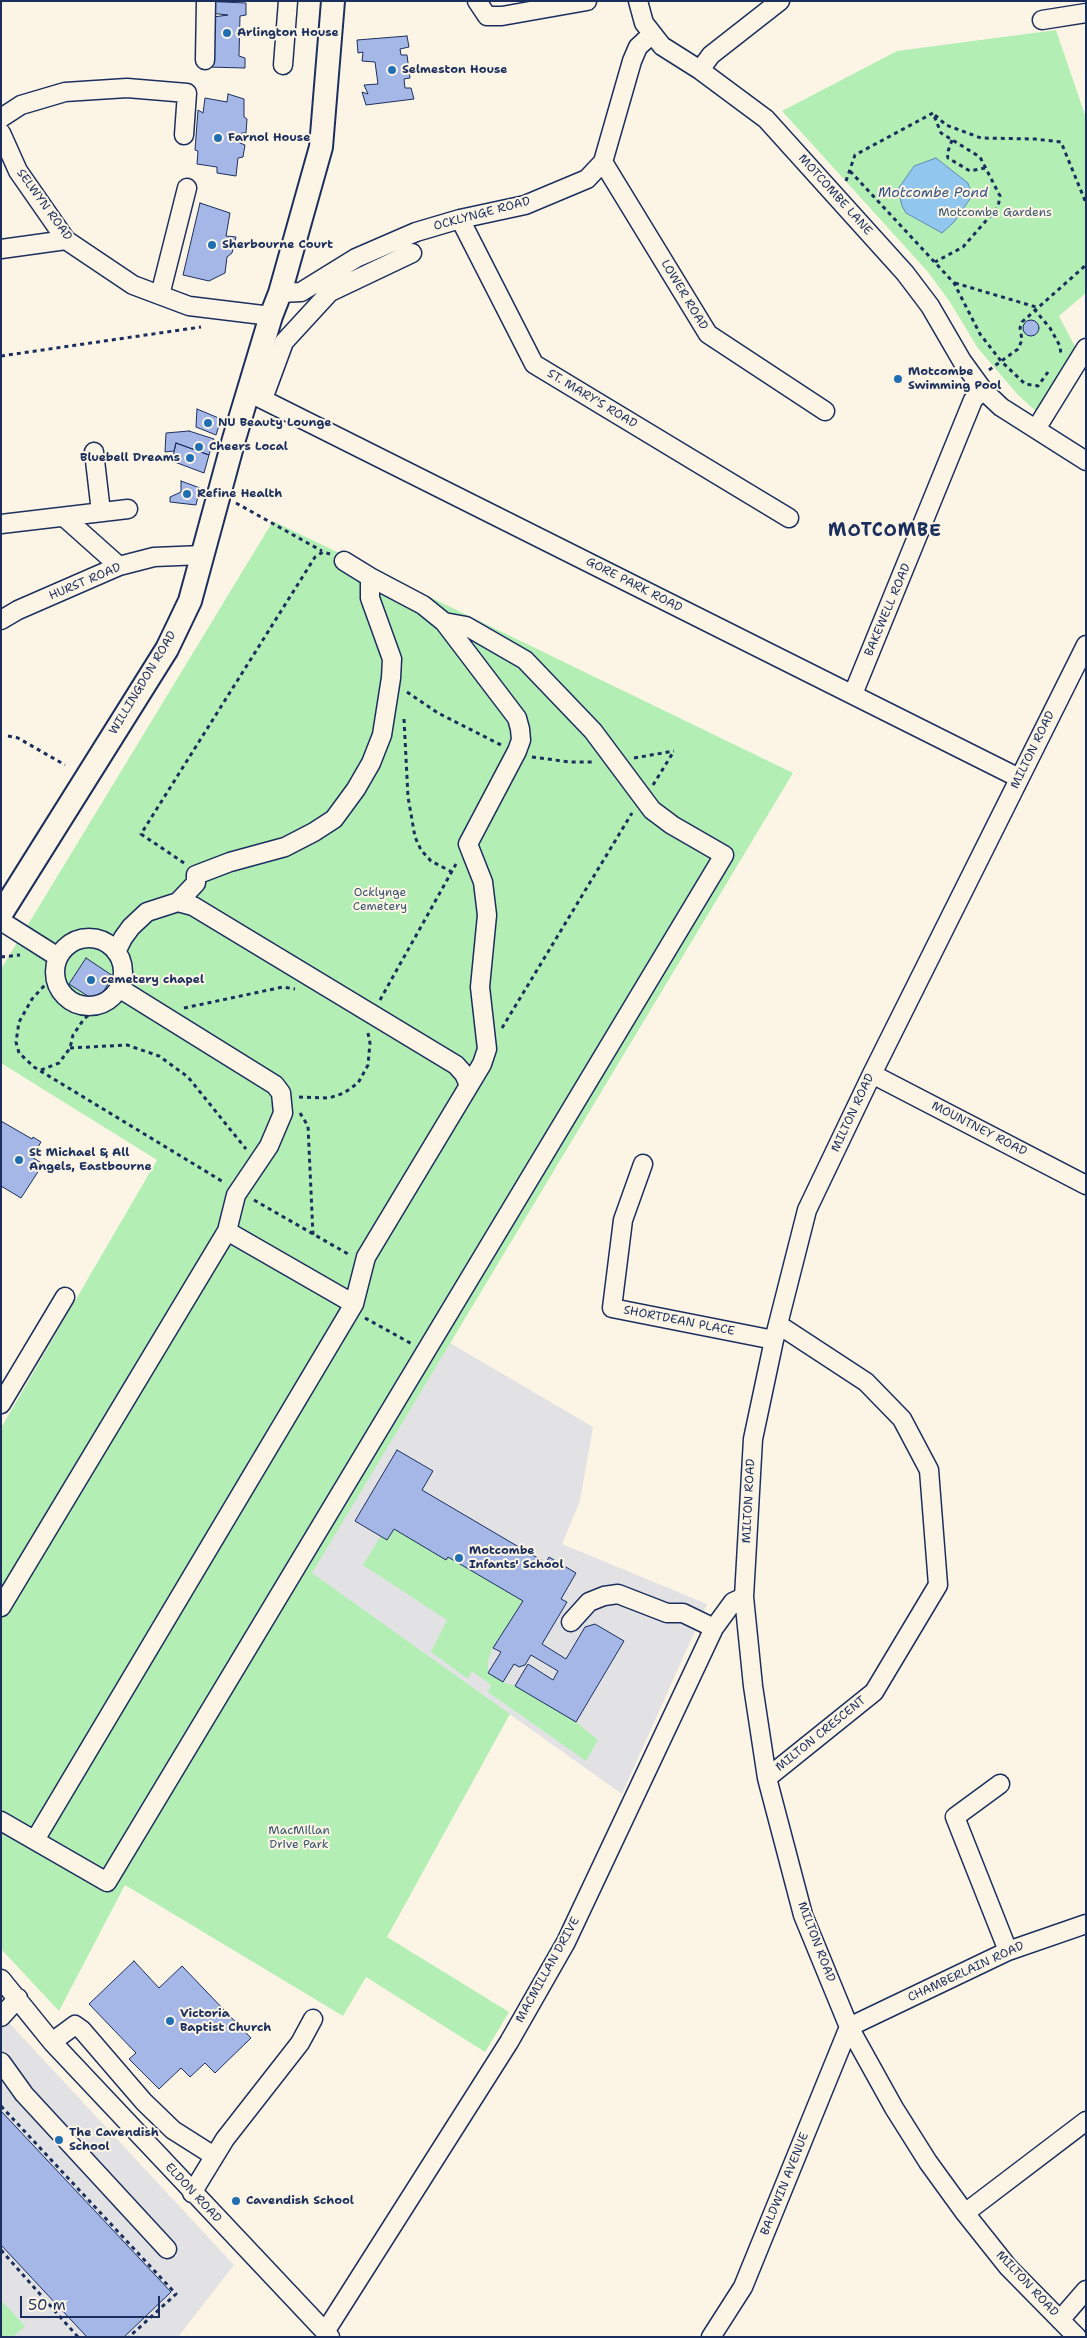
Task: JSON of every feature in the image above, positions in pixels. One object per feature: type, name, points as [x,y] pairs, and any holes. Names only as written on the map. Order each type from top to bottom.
[{"type":"main road","name":"WILLINGDON ROAD","points":[[1,914],[167,649],[190,601],[220,494],[255,396],[271,316],[280,293],[321,148],[333,1]]},
{"type":"street","points":[[205,60],[206,1]]},
{"type":"street","points":[[283,65],[288,1]]},
{"type":"street","points":[[477,1],[487,16],[502,16],[587,1]]},
{"type":"street","points":[[604,162],[632,61],[638,47],[651,35],[644,24],[638,1]]},
{"type":"street","points":[[700,70],[711,55],[780,1]]},
{"type":"street","points":[[1042,20],[1086,13]]},
{"type":"street","name":"MOTCOMBE LANE","points":[[651,35],[662,46],[700,70],[766,119],[910,280],[930,306],[962,361],[980,385],[1001,407],[1086,461]]},
{"type":"street","points":[[1,118],[21,105],[65,92],[127,88],[187,93],[184,135]]},
{"type":"street","name":"SELWYN ROAD","points":[[1,133],[18,170],[66,240],[133,285],[189,306],[271,316]]},
{"type":"street","name":"OCKLYNGE ROAD","points":[[280,293],[301,292],[356,258],[416,232],[460,219],[525,205],[587,179],[604,162]]},
{"type":"street","name":"LOWER ROAD","points":[[604,162],[708,334],[825,411]]},
{"type":"street","points":[[160,295],[188,188]]},
{"type":"street","name":"ST. MARY'S ROAD","points":[[460,219],[534,364],[789,518]]},
{"type":"street","points":[[1,249],[66,240]]},
{"type":"street","points":[[255,396],[284,342],[330,292],[412,253]]},
{"type":"street","points":[[1036,429],[1086,348]]},
{"type":"street","name":"BAKEWELL ROAD","points":[[853,694],[980,385]]},
{"type":"street","name":"GORE PARK ROAD","points":[[255,396],[1020,778]]},
{"type":"street","points":[[94,452],[101,512]]},
{"type":"street","points":[[1,524],[128,509]]},
{"type":"street","points":[[64,517],[118,566]]},
{"type":"street","name":"HURST ROAD","points":[[1,620],[18,610],[118,566],[154,558],[203,555]]},
{"type":"street","points":[[35,1840],[354,1304],[366,1257],[482,1064],[487,1049],[480,987],[487,915],[483,882],[468,844],[517,751],[521,740],[517,718],[444,622],[423,604],[370,577],[344,560]]},
{"type":"street","points":[[116,952],[127,932],[147,912],[178,902],[196,883],[196,876],[230,862],[285,847],[314,832],[334,820],[356,789],[371,763],[382,735],[391,678],[392,660],[370,598],[370,577]]},
{"type":"street","points":[[1,1821],[107,1882],[724,855],[665,820],[652,810],[593,731],[525,660],[466,626],[444,622]]},
{"type":"street","name":"MILTON ROAD","points":[[1077,2337],[1008,2267],[965,2213],[928,2162],[849,2027],[803,1914],[766,1778],[753,1686],[744,1597],[752,1439],[776,1333],[808,1210],[872,1074],[1086,645]]},
{"type":"street","points":[[178,902],[193,906],[456,1065],[464,1074],[469,1085]]},
{"type":"street","points":[[1,921],[56,966]]},
{"type":"street","points":[[83,938],[94,938],[104,942],[116,952],[123,967],[123,978],[112,998],[102,1004],[79,1005],[68,999],[60,991],[56,966],[64,948],[72,942],[83,938]]},
{"type":"street","points":[[1,1606],[226,1231],[239,1191],[268,1146],[283,1113],[281,1094],[275,1084],[119,988]]},
{"type":"street","name":"MOUNTNEY ROAD","points":[[872,1074],[1086,1185]]},
{"type":"street","name":"SHORTDEAN PLACE","points":[[643,1164],[623,1220],[612,1308],[776,1333]]},
{"type":"street","points":[[226,1231],[354,1304]]},
{"type":"street","points":[[1,1404],[65,1297]]},
{"type":"street","name":"MILTON CRESCENT","points":[[766,1778],[874,1692],[938,1585],[929,1470],[902,1419],[866,1382],[776,1333]]},
{"type":"street","points":[[571,1622],[589,1602],[604,1596],[618,1594],[667,1613],[683,1613],[714,1628]]},
{"type":"street","name":"MACMILLAN DRIVE","points":[[328,2334],[509,2042],[566,1942],[714,1628],[733,1602],[744,1597]]},
{"type":"street","points":[[1000,1784],[955,1817],[1008,1951]]},
{"type":"street","name":"CHAMBERLAIN ROAD","points":[[849,2027],[1008,1951],[1086,1924]]},
{"type":"street","name":"ELDON ROAD","points":[[1,1979],[52,2042],[192,2193],[328,2334]]},
{"type":"street","points":[[1,2017],[18,1998]]},
{"type":"street","points":[[192,2193],[214,2156],[300,2043],[313,2020]]},
{"type":"street","points":[[52,2042],[75,2025],[82,2030],[144,2102],[173,2130],[214,2156]]},
{"type":"street","name":"BALDWIN AVENUE","points":[[711,2337],[742,2286],[849,2027]]},
{"type":"street","points":[[1,2062],[24,2094],[167,2249]]},
{"type":"street","points":[[965,2213],[1086,2121]]},
{"type":"street","points":[[1060,2320],[1086,2290]]},
{"type":"path","points":[[838,198],[855,155],[933,113]]},
{"type":"path","points":[[933,113],[941,133],[980,157],[1000,196],[998,207],[962,247],[934,262]]},
{"type":"path","points":[[933,113],[946,125],[982,138],[1035,139],[1062,142],[1086,203]]},
{"type":"path","points":[[952,140],[947,154],[948,158],[970,171],[985,168]]},
{"type":"path","points":[[850,171],[954,283],[980,334],[1001,361],[1024,384],[1038,386],[1049,370]]},
{"type":"path","points":[[980,385],[1001,361],[1018,349],[1022,340],[1020,328],[1022,322],[1035,308],[1086,266]]},
{"type":"path","points":[[954,283],[1035,308],[1050,328],[1060,346],[1061,355],[1055,362]]},
{"type":"path","points":[[1,356],[208,326]]},
{"type":"path","points":[[220,494],[322,552],[344,560]]},
{"type":"path","points":[[196,876],[194,869],[141,834],[315,557],[322,552]]},
{"type":"path","points":[[403,716],[408,797],[415,837],[421,850],[430,861],[452,872]]},
{"type":"path","points":[[8,736],[18,738],[65,765]]},
{"type":"path","points":[[487,1049],[496,1040],[642,796],[648,793],[674,751]]},
{"type":"path","points":[[281,1094],[306,1099],[328,1098],[344,1093],[358,1083],[368,1065],[370,1043],[366,1010],[468,844]]},
{"type":"path","points":[[56,966],[32,999],[19,1022],[16,1042],[20,1053],[40,1070],[345,1254],[366,1257]]},
{"type":"path","points":[[159,1013],[283,987],[299,990]]},
{"type":"path","points":[[40,1070],[58,1062],[70,1048],[73,1035],[84,1019],[102,1004]]},
{"type":"path","points":[[70,1048],[127,1045],[159,1056],[188,1077],[226,1121],[257,1163]]},
{"type":"path","points":[[281,1094],[294,1102],[308,1126],[313,1235]]},
{"type":"path","points":[[354,1304],[356,1312],[425,1352]]},
{"type":"path","points":[[1,2106],[176,2294],[129,2337]]},
{"type":"path","points":[[1,2250],[78,2337]]},
{"type":"shaded area","name":"Motcombe Infants' School","points":[[450,1343],[593,1427],[580,1501],[562,1544],[707,1604],[622,1794],[311,1573]]},
{"type":"shaded area","name":"The Cavendish School","points":[[1,2014],[234,2265],[178,2337],[1,2337]]},
{"type":"green space","name":"Motcombe Gardens","points":[[1056,30],[1086,118],[1086,293],[1059,316],[1078,352],[1039,414],[1018,395],[977,347],[950,302],[928,272],[782,111],[897,51]]},
{"type":"green space","name":"Ocklynge Cemetery","points":[[273,521],[793,773],[312,1573],[510,1714],[387,1937],[509,2012],[485,2052],[366,1977],[343,2016],[125,1885],[59,2011],[1,1949],[1,1428],[157,1160],[1,1063],[1,969]]},
{"type":"green space","points":[[394,1529],[446,1560],[448,1557],[523,1601],[493,1648],[488,1660],[488,1673],[503,1682],[515,1686],[576,1722],[598,1740],[586,1761],[488,1692],[491,1685],[472,1671],[468,1679],[431,1652],[447,1620],[363,1565],[381,1536],[387,1540]]},
{"type":"green space","points":[[1,2300],[25,2326],[13,2337],[1,2337]]},
{"type":"water","name":"Motcombe Pond","points":[[936,158],[968,183],[972,196],[954,222],[942,233],[906,213],[902,206],[898,189],[914,166]]},
{"type":"building","name":"Arlington House","points":[[201,1],[246,3],[246,15],[240,16],[239,56],[245,58],[245,68],[207,67],[210,49],[214,51],[213,17],[228,15],[200,12]]},
{"type":"building","name":"Selmeston House","points":[[407,36],[409,47],[400,49],[401,55],[407,55],[410,78],[404,79],[405,88],[411,88],[414,99],[366,105],[362,92],[368,94],[364,85],[378,84],[375,62],[362,61],[363,52],[358,53],[357,40]]},
{"type":"building","name":"Farnol House","points":[[228,94],[244,99],[244,117],[247,119],[246,133],[242,133],[240,143],[245,145],[243,157],[238,158],[236,176],[217,173],[217,167],[197,164],[198,151],[195,150],[198,110],[203,113],[205,98],[227,102]]},
{"type":"building","name":"Sherbourne Court","points":[[200,203],[230,213],[226,236],[236,237],[232,253],[227,257],[225,273],[209,281],[183,275]]},
{"type":"building","points":[[1028,320],[1034,320],[1039,325],[1037,334],[1028,336],[1023,331],[1023,325]]},
{"type":"building","name":"NU Beauty Lounge","points":[[197,409],[221,419],[216,435],[196,427]]},
{"type":"building","name":"Cheers Local","points":[[189,431],[214,439],[209,455],[176,443],[174,451],[165,452],[166,433]]},
{"type":"building","name":"Bluebell Dreams","points":[[176,443],[209,455],[204,473],[172,461]]},
{"type":"building","name":"Refine Health","points":[[181,481],[200,488],[196,505],[170,502],[170,497],[181,492]]},
{"type":"building","name":"cemetery chapel","points":[[86,958],[113,976],[97,1002],[69,984]]},
{"type":"building","name":"St Michael & All Angels, Eastbourne","points":[[1,1121],[32,1139],[33,1137],[41,1142],[32,1157],[43,1164],[21,1198],[1,1186]]},
{"type":"building","points":[[397,1450],[433,1471],[422,1490],[546,1563],[549,1557],[576,1573],[561,1599],[567,1602],[542,1644],[566,1659],[585,1627],[595,1624],[624,1641],[576,1722],[515,1686],[528,1664],[553,1680],[558,1671],[531,1655],[525,1665],[519,1667],[514,1664],[503,1682],[488,1673],[501,1652],[493,1648],[523,1601],[448,1557],[446,1560],[394,1529],[387,1540],[355,1521]]},
{"type":"building","name":"Victoria Baptist Church","points":[[134,1961],[159,1988],[182,1966],[251,2038],[215,2073],[205,2063],[190,2077],[181,2068],[159,2089],[129,2059],[136,2053],[89,2004]]},
{"type":"building","points":[[1,2111],[171,2292],[124,2337],[87,2337],[1,2245]]},
{"type":"place","name":"Arlington House","points":[[227,33]]},
{"type":"place","name":"Selmeston House","points":[[392,70]]},
{"type":"place","name":"Farnol House","points":[[218,138]]},
{"type":"place","name":"Sherbourne Court","points":[[212,245]]},
{"type":"place","name":"Motcombe Swimming Pool","points":[[898,379]]},
{"type":"place","name":"NU Beauty Lounge","points":[[208,423]]},
{"type":"place","name":"Cheers Local","points":[[199,447]]},
{"type":"place","name":"Bluebell Dreams","points":[[190,458]]},
{"type":"place","name":"Refine Health","points":[[187,494]]},
{"type":"place","name":"cemetery chapel","points":[[91,980]]},
{"type":"place","name":"St Michael & All Angels, Eastbourne","points":[[19,1160]]},
{"type":"place","name":"Motcombe Infants' School","points":[[459,1558]]},
{"type":"place","name":"Victoria Baptist Church","points":[[170,2021]]},
{"type":"place","name":"The Cavendish School","points":[[59,2140]]},
{"type":"place","name":"Cavendish School","points":[[236,2201]]},
{"type":"district","name":"MOTCOMBE","points":[[885,531]]},
{"type":"park label","name":"MacMillan Drive Park","points":[[299,1838]]}]
